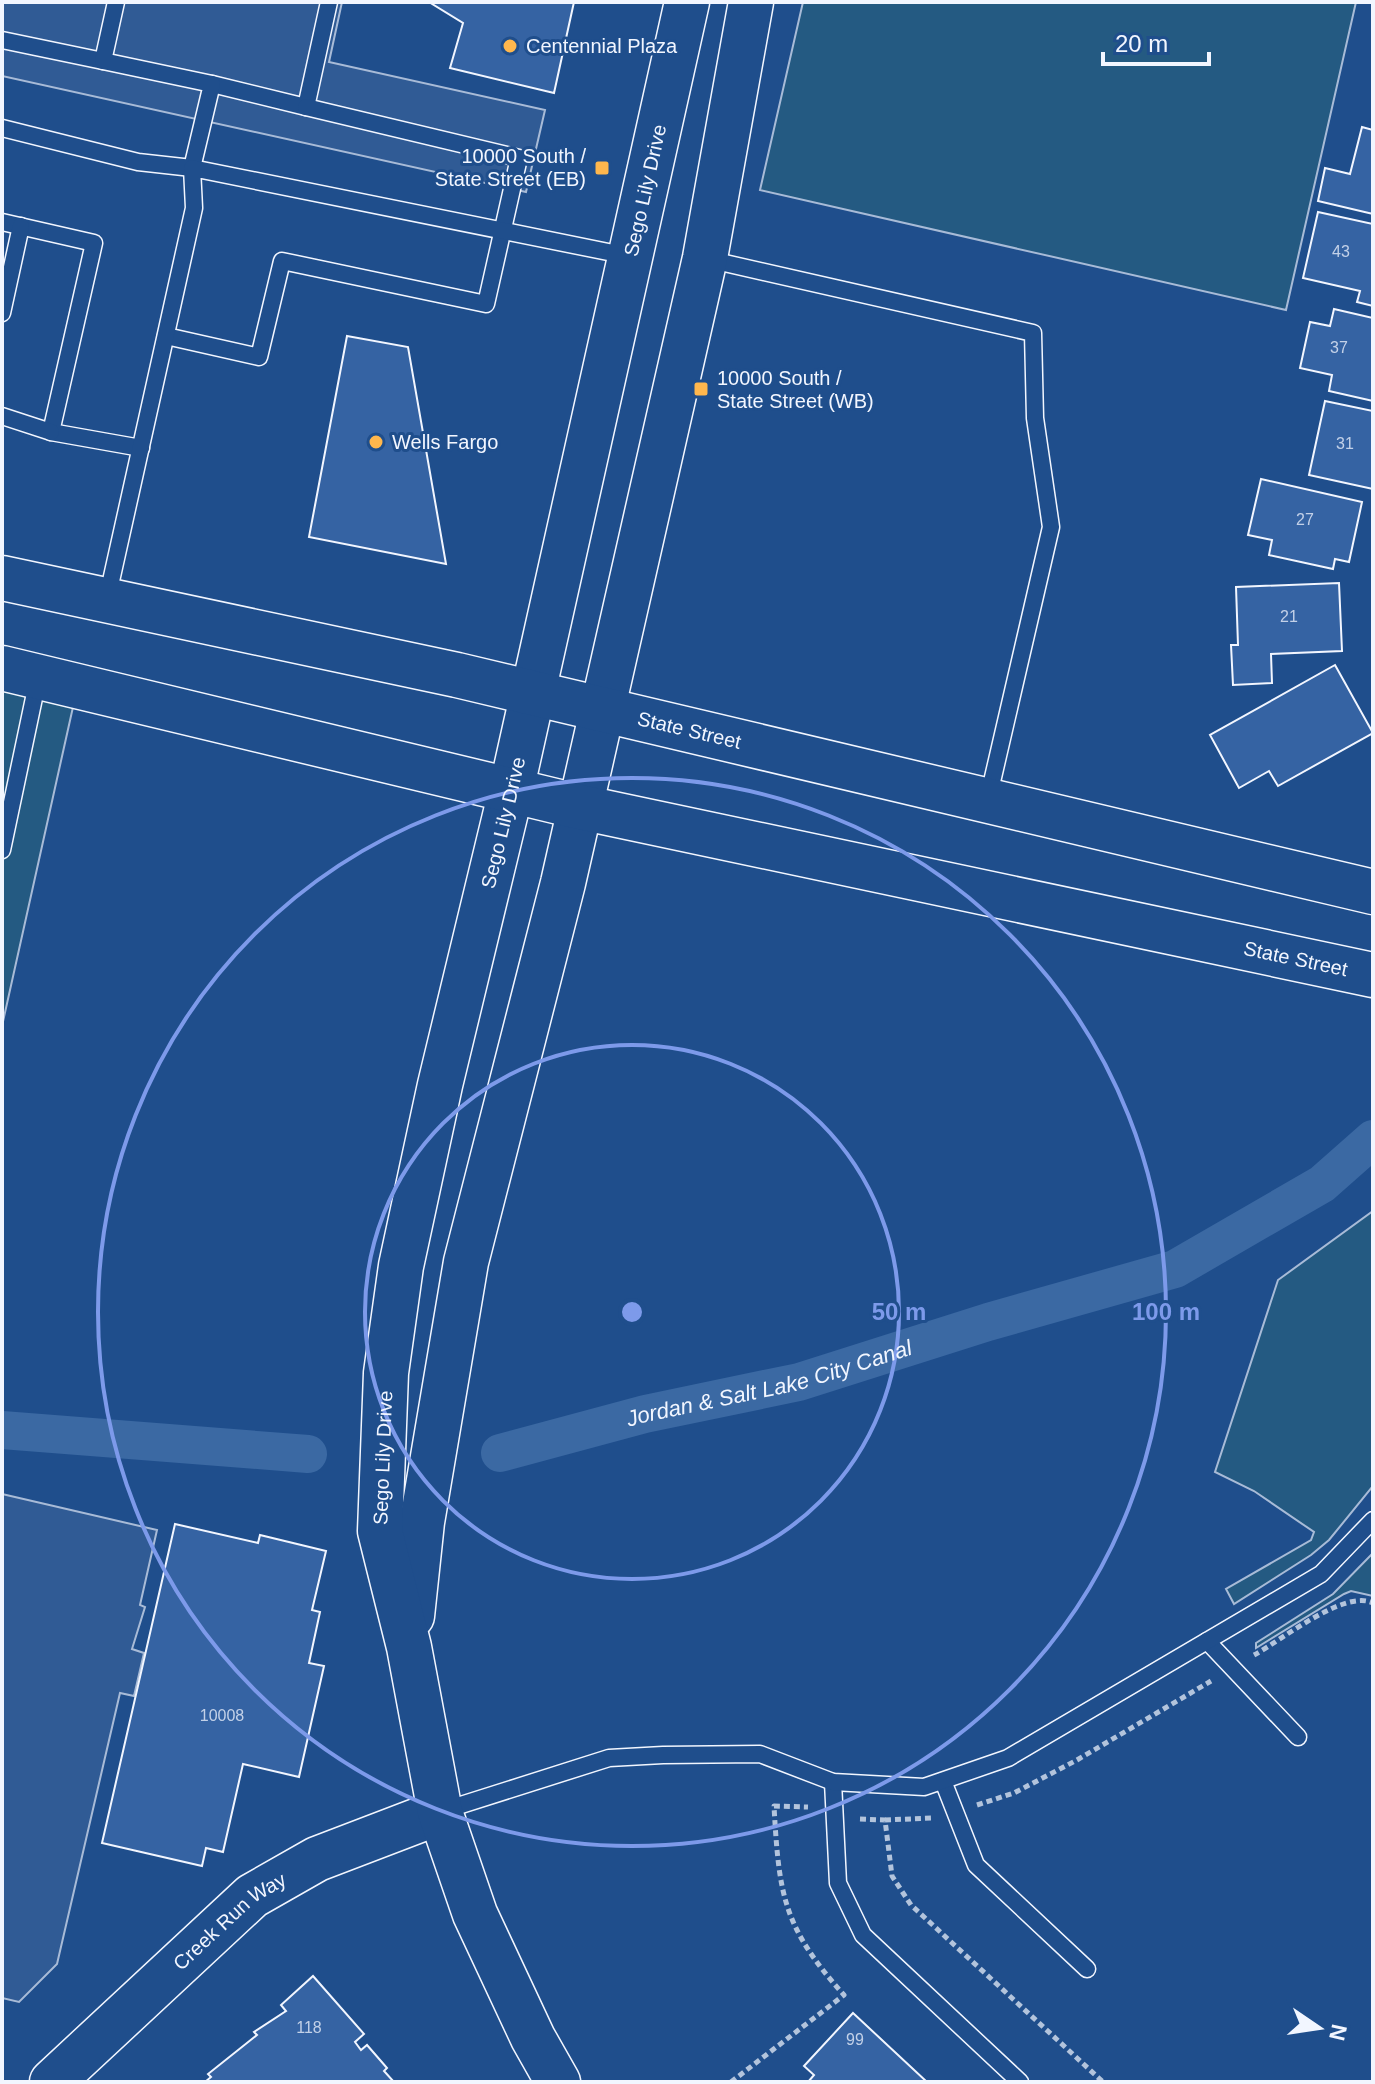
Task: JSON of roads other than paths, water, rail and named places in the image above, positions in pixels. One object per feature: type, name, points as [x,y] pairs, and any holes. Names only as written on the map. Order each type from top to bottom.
[{"type":"main road","name":"Sego Lily Drive","points":[[558,2082],[533,2038],[475,1914],[440,1812],[409,1647],[380,1531],[386,1373],[404,1251],[533,694],[687,2]]},
{"type":"main road","name":"Sego Lily Drive","points":[[409,1647],[422,1522],[466,1262],[580,807],[705,258],[751,2]]},
{"type":"main road","name":"State Street","points":[[2,578],[533,694],[1373,892]]},
{"type":"main road","name":"State Street","points":[[20,672],[580,807],[1373,975]]},
{"type":"main road","name":"Creek Run Way","points":[[52,2082],[252,1896],[317,1859],[440,1812]]},
{"type":"lane","points":[[103,61],[116,2]]},
{"type":"lane","points":[[306,107],[329,2]]},
{"type":"lane","points":[[2,40],[212,84],[519,158],[486,304],[282,261],[259,357],[166,336]]},
{"type":"lane","points":[[106,602],[194,208],[192,168],[212,84]]},
{"type":"lane","points":[[2,128],[138,162],[192,168],[629,256]]},
{"type":"lane","points":[[2,222],[94,243],[51,432]]},
{"type":"lane","points":[[2,313],[21,226]]},
{"type":"lane","points":[[705,258],[1033,333],[1035,418],[1051,527],[987,802]]},
{"type":"lane","points":[[2,416],[51,432],[141,448]]},
{"type":"lane","points":[[2,850],[20,672]]},
{"type":"lane","points":[[440,1812],[609,1758],[760,1754],[833,1782],[924,1787],[1008,1758],[1321,1574],[1373,1520]]},
{"type":"lane","points":[[1207,1641],[1298,1737]]},
{"type":"lane","points":[[943,1781],[976,1865],[1087,1969]]},
{"type":"lane","points":[[833,1782],[838,1883],[863,1935],[1020,2082]]},
{"type":"waterway","name":"Jordan & Salt Lake City Canal","points":[[500,1453],[645,1414],[799,1382],[988,1322],[1175,1269],[1322,1184],[1373,1139]]},
{"type":"waterway","name":"Jordan & Salt Lake City Canal","points":[[2,1430],[308,1454]]},
{"type":"place","name":"Centennial Plaza","points":[[510,46]]},
{"type":"place","name":"10000 South / State Street (EB)","points":[[602,168]]},
{"type":"place","name":"10000 South / State Street (WB)","points":[[701,389]]},
{"type":"place","name":"Wells Fargo","points":[[376,442]]}]
